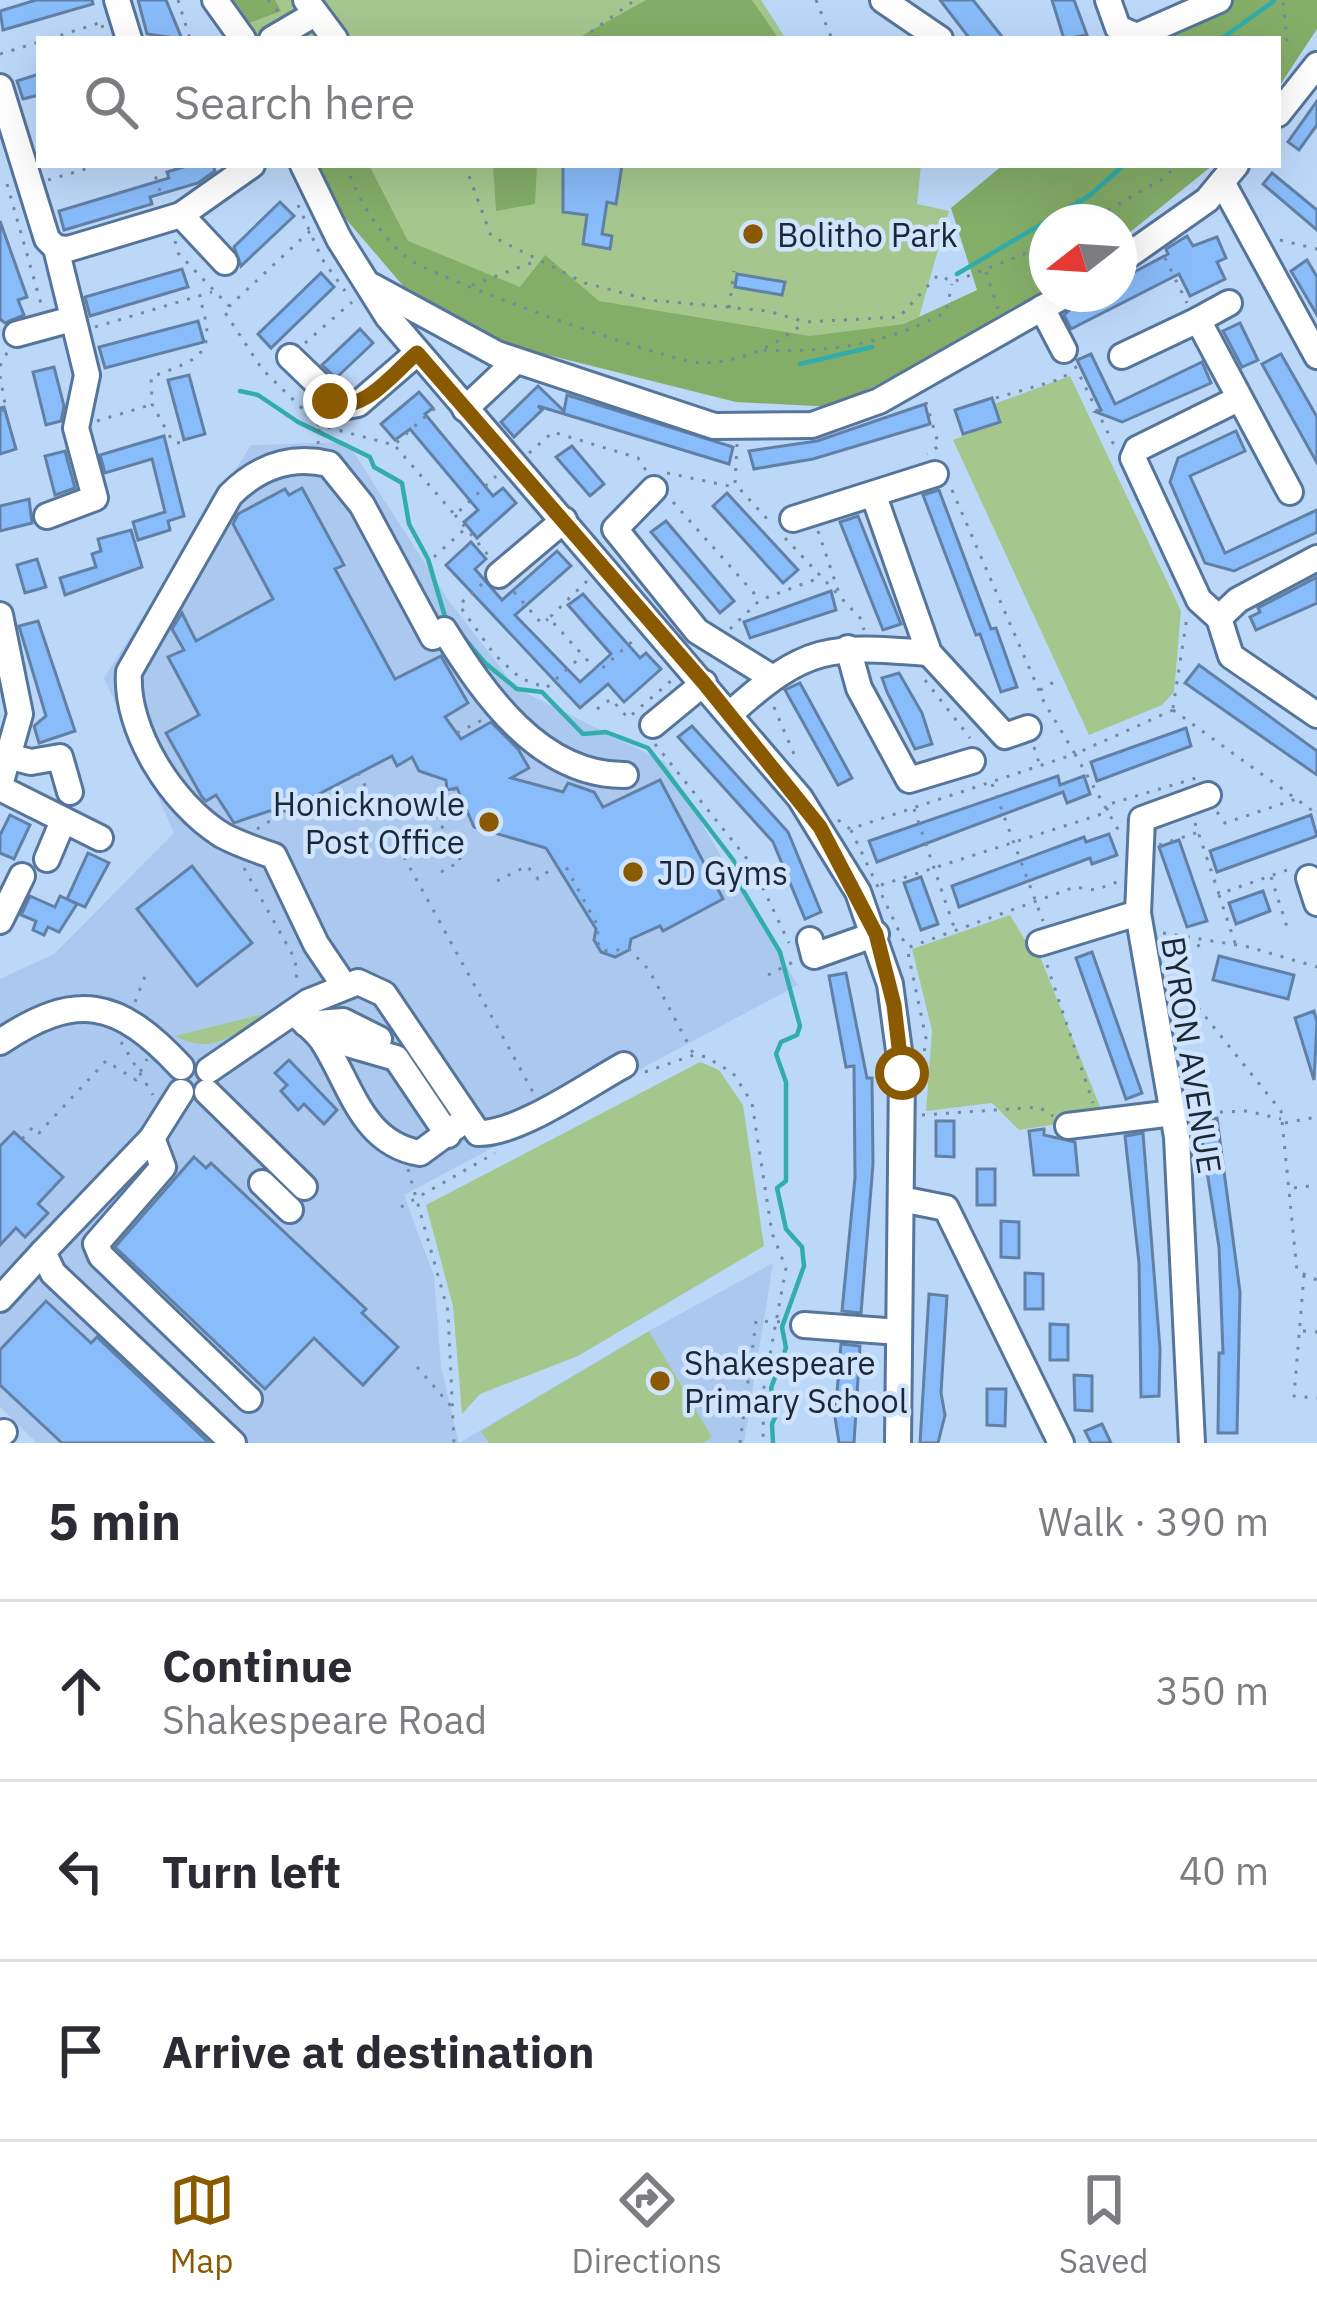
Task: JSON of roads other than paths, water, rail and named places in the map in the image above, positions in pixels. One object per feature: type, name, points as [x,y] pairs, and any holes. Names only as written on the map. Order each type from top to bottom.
[{"type":"street","points":[[117,0],[128,36]]},
{"type":"street","points":[[214,0],[241,36]]},
{"type":"street","points":[[883,0],[936,36]]},
{"type":"street","points":[[1108,0],[1118,28],[1137,36],[1219,0]]},
{"type":"street","points":[[276,36],[310,8],[333,36]]},
{"type":"street","points":[[1281,110],[1317,65]]},
{"type":"street","points":[[2,100],[46,239],[56,248],[65,326],[87,375],[76,428],[95,498],[47,516]]},
{"type":"street","points":[[56,248],[175,217],[248,168]]},
{"type":"street","points":[[305,168],[359,292],[730,714],[820,827],[876,934],[894,1005],[902,1116],[898,1443]]},
{"type":"street","points":[[1229,173],[1250,232],[1317,356]]},
{"type":"street","points":[[1137,249],[1207,200],[1229,173]]},
{"type":"street","points":[[175,217],[225,262]]},
{"type":"street","points":[[359,292],[516,361],[714,426],[812,425],[879,401],[1035,312]]},
{"type":"street","points":[[1122,356],[1229,303]]},
{"type":"street","points":[[1044,312],[1069,357]]},
{"type":"street","points":[[1197,321],[1290,492]]},
{"type":"street","points":[[17,334],[65,326]]},
{"type":"street","points":[[290,356],[342,407],[358,404],[417,353]]},
{"type":"street","points":[[465,409],[516,361]]},
{"type":"street","points":[[1238,399],[1137,449],[1132,458],[1199,600],[1220,618],[1231,656],[1317,715]]},
{"type":"street","points":[[343,984],[316,944],[274,856],[205,820],[155,762],[127,702],[129,672],[230,495],[271,466],[297,460],[328,464],[340,473],[434,637],[444,630],[472,675],[543,751],[603,774],[625,775]]},
{"type":"street","points":[[802,516],[935,474]]},
{"type":"street","points":[[651,479],[615,529],[697,631],[774,675]]},
{"type":"street","points":[[874,496],[925,665]]},
{"type":"street","points":[[497,573],[564,520]]},
{"type":"street","points":[[1220,618],[1238,600],[1317,558]]},
{"type":"street","points":[[0,615],[20,715],[0,787],[100,838]]},
{"type":"street","points":[[848,648],[859,688],[909,780],[972,761]]},
{"type":"street","points":[[730,714],[774,675],[824,650],[848,648],[925,665],[1005,736],[1028,728]]},
{"type":"street","points":[[644,726],[704,683]]},
{"type":"street","points":[[11,757],[31,763],[60,757],[70,792]]},
{"type":"street","name":"BYRON AVENUE","points":[[1192,1443],[1173,1113],[1138,914],[1142,819],[1199,790]]},
{"type":"street","points":[[47,859],[63,821]]},
{"type":"street","points":[[1305,871],[1317,903]]},
{"type":"street","points":[[0,921],[22,876]]},
{"type":"street","points":[[1044,946],[1138,914]]},
{"type":"street","points":[[798,948],[814,956],[876,934]]},
{"type":"street","points":[[316,944],[307,1019],[349,1094],[382,1140],[420,1153],[456,1127]]},
{"type":"street","points":[[208,1081],[307,1019],[343,984],[358,982],[385,994],[456,1127]]},
{"type":"street","points":[[0,1042],[57,1009],[95,1007],[156,1041],[181,1080]]},
{"type":"street","points":[[307,1019],[396,1058],[456,1127],[478,1133],[493,1133],[624,1065]]},
{"type":"street","points":[[0,1299],[153,1135],[181,1080],[196,1062],[304,1187]]},
{"type":"street","points":[[1068,1126],[1173,1113]]},
{"type":"street","points":[[153,1135],[163,1167],[96,1244],[101,1256],[249,1399]]},
{"type":"street","points":[[262,1183],[290,1210]]},
{"type":"street","points":[[901,1198],[946,1208],[1061,1443]]},
{"type":"street","points":[[48,1246],[53,1273],[233,1443]]},
{"type":"street","points":[[804,1325],[899,1332]]},
{"type":"waterway","points":[[1225,36],[1274,1]]},
{"type":"waterway","points":[[957,274],[1089,196],[1121,168]]},
{"type":"waterway","points":[[800,364],[872,347]]},
{"type":"waterway","points":[[240,391],[258,395],[298,422],[370,457],[374,467],[402,483],[409,524],[428,559],[446,620]]},
{"type":"waterway","points":[[459,632],[485,663],[517,689],[542,692],[583,734],[606,732],[648,748],[734,861],[735,877],[780,952],[800,1026],[797,1035],[781,1042],[776,1054],[786,1082],[786,1181],[777,1188],[786,1229],[802,1247],[804,1266],[782,1327],[786,1348],[771,1388],[778,1411],[772,1424],[773,1443]]},
{"type":"place","name":"Bolitho Park","points":[[753,234]]},
{"type":"place","name":"Honicknowle Post Office","points":[[489,822]]},
{"type":"place","name":"JD Gyms","points":[[633,872]]},
{"type":"place","name":"Shakespeare Primary School","points":[[660,1381]]}]
